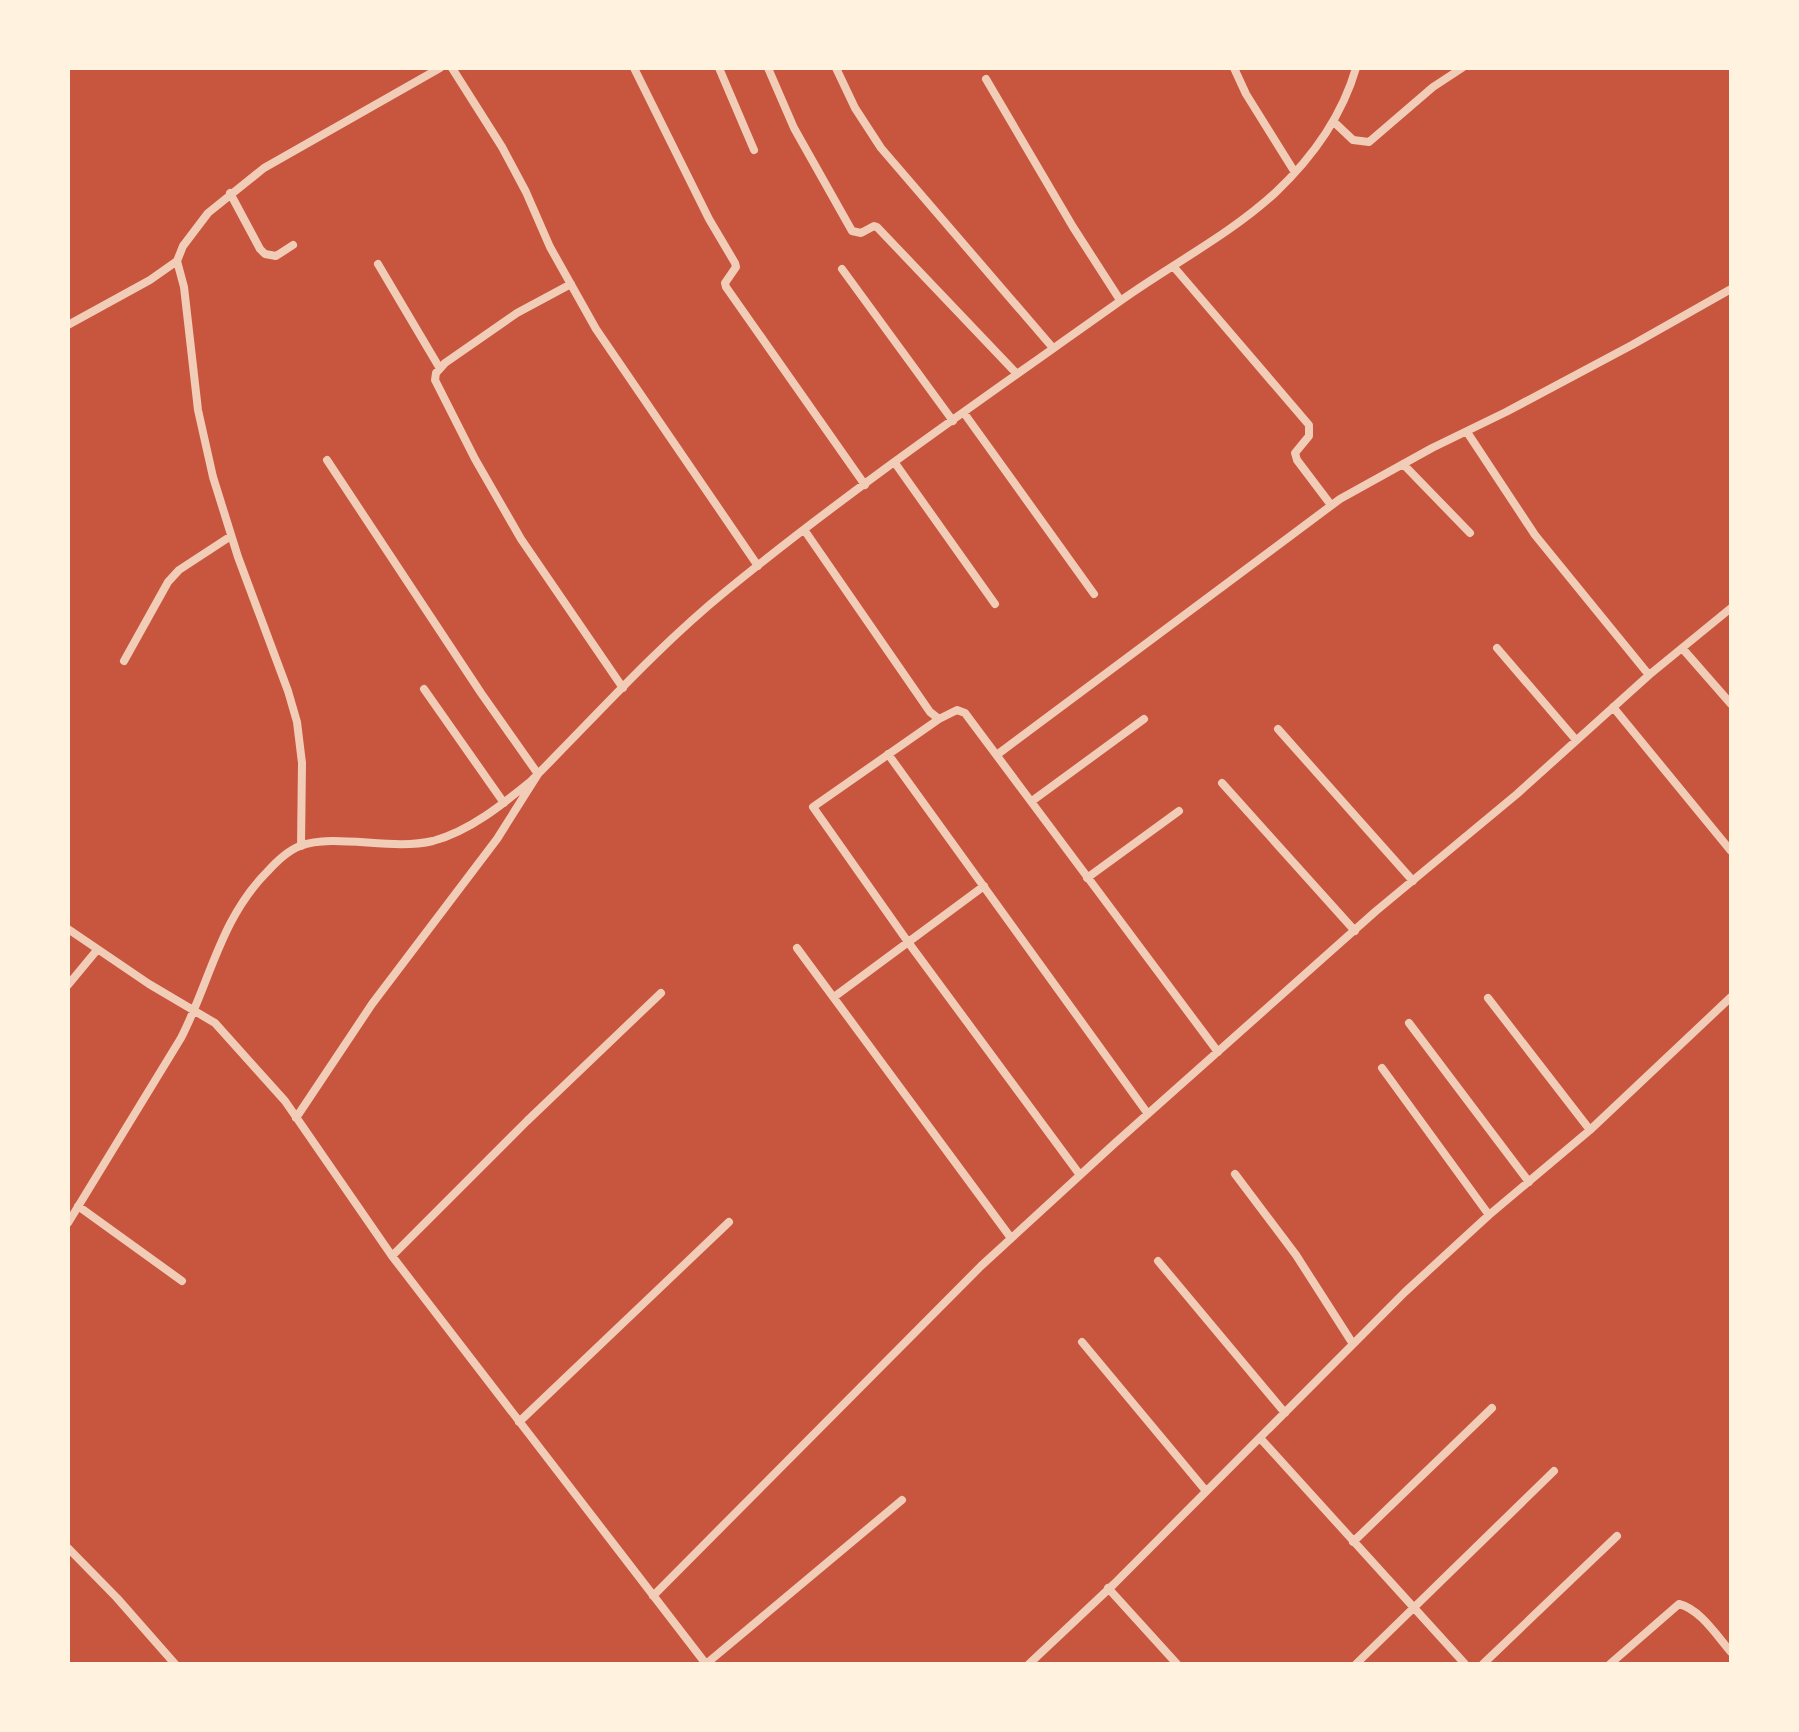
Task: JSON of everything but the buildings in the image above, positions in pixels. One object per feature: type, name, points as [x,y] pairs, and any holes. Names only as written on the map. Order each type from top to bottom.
[{"type":"street","points":[[68,325],[150,280],[177,261],[194,230],[230,193],[264,168],[440,68]]},
{"type":"street","points":[[452,68],[502,147],[571,284],[620,365],[758,566]]},
{"type":"street","points":[[634,68],[709,219],[735,263],[726,287],[865,485]]},
{"type":"street","points":[[719,68],[754,150]]},
{"type":"street","points":[[768,68],[794,128],[852,231],[857,233],[877,227],[1017,374]]},
{"type":"street","points":[[836,68],[855,108],[881,148],[1053,348]]},
{"type":"street","points":[[1234,68],[1246,94],[1294,171]]},
{"type":"street","points":[[68,1223],[132,1123],[196,1010],[227,926],[264,874],[286,854],[301,846],[320,842],[411,845],[436,840],[459,831],[504,803],[538,774],[693,619],[758,566],[1053,348],[1120,300],[1236,225],[1276,192],[1334,122],[1356,68]]},
{"type":"street","points":[[1334,122],[1353,140],[1369,142],[1433,87],[1462,68]]},
{"type":"street","points":[[986,79],[1120,300]]},
{"type":"street","points":[[230,193],[265,254],[276,256],[293,245]]},
{"type":"street","points":[[177,261],[184,287],[198,410],[213,477],[297,722],[302,763],[301,846]]},
{"type":"street","points":[[378,264],[439,367]]},
{"type":"street","points":[[1173,266],[1309,425],[1309,436],[1295,453],[1331,505]]},
{"type":"street","points":[[842,269],[953,421]]},
{"type":"street","points":[[571,284],[517,313],[439,367],[435,380],[491,487],[547,579],[623,688]]},
{"type":"street","points":[[998,754],[1331,505],[1731,289]]},
{"type":"street","points":[[964,413],[1094,594]]},
{"type":"street","points":[[1467,432],[1535,535],[1649,675]]},
{"type":"street","points":[[327,460],[538,774]]},
{"type":"street","points":[[895,463],[995,604]]},
{"type":"street","points":[[1403,464],[1470,533]]},
{"type":"street","points":[[805,531],[930,712],[939,719]]},
{"type":"street","points":[[124,661],[168,582],[179,570],[231,536]]},
{"type":"street","points":[[653,1596],[1011,1238],[1355,931],[1517,794],[1649,675],[1731,608]]},
{"type":"street","points":[[1497,648],[1576,740]]},
{"type":"street","points":[[1682,648],[1731,704]]},
{"type":"street","points":[[424,689],[504,803]]},
{"type":"street","points":[[1613,707],[1731,851]]},
{"type":"street","points":[[1080,1175],[908,942],[813,807],[816,802],[939,719],[962,710],[998,754],[1218,1052]]},
{"type":"street","points":[[1032,801],[1144,719]]},
{"type":"street","points":[[1278,729],[1413,881]]},
{"type":"street","points":[[888,754],[1148,1114]]},
{"type":"street","points":[[296,1118],[372,1004],[497,839],[538,774]]},
{"type":"street","points":[[1222,783],[1355,931]]},
{"type":"street","points":[[1087,878],[1179,811]]},
{"type":"street","points":[[834,997],[984,886]]},
{"type":"street","points":[[68,929],[149,984],[215,1023],[235,1044],[296,1118],[392,1256],[706,1664],[902,1500]]},
{"type":"street","points":[[797,948],[1011,1238]]},
{"type":"street","points":[[68,985],[97,950]]},
{"type":"street","points":[[392,1256],[661,993]]},
{"type":"street","points":[[1034,1663],[1405,1292],[1489,1215],[1590,1130],[1731,997]]},
{"type":"street","points":[[1488,998],[1590,1130]]},
{"type":"street","points":[[1409,1023],[1529,1182]]},
{"type":"street","points":[[1382,1068],[1489,1215]]},
{"type":"street","points":[[1235,1174],[1296,1255],[1353,1344]]},
{"type":"street","points":[[78,1206],[182,1281]]},
{"type":"street","points":[[519,1422],[729,1222]]},
{"type":"street","points":[[1158,1261],[1285,1413]]},
{"type":"street","points":[[1082,1342],[1206,1491]]},
{"type":"street","points":[[1353,1542],[1492,1408]]},
{"type":"street","points":[[1260,1438],[1465,1664]]},
{"type":"street","points":[[1356,1664],[1554,1471]]},
{"type":"street","points":[[1483,1664],[1617,1536]]},
{"type":"street","points":[[68,1548],[175,1664]]},
{"type":"street","points":[[1108,1588],[1177,1664]]},
{"type":"street","points":[[1610,1664],[1679,1604],[1695,1612],[1731,1652]]}]
